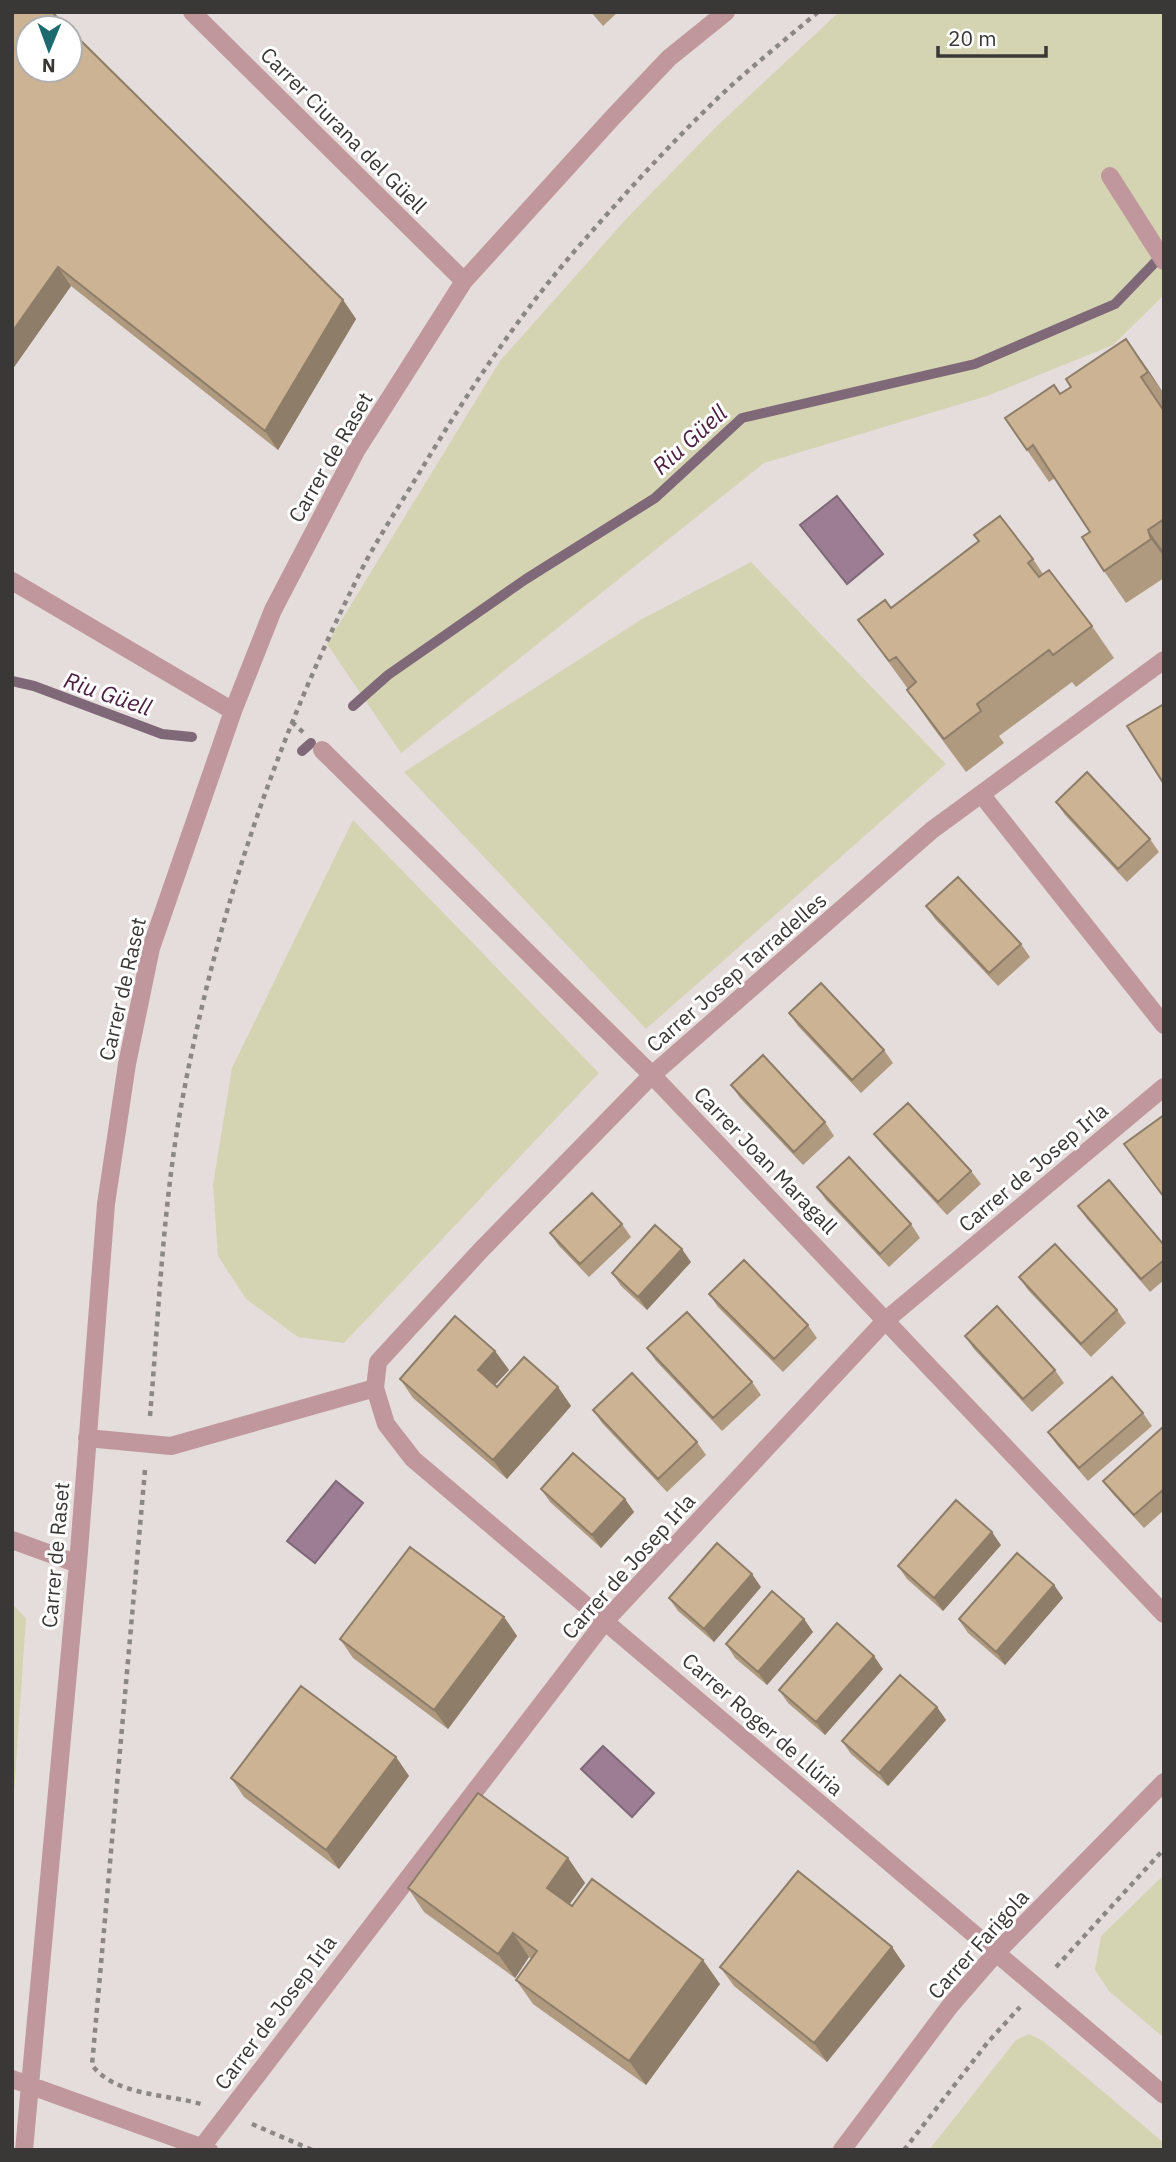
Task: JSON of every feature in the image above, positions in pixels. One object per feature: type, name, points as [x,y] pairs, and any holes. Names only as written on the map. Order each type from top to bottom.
[{"type":"street","name":"Carrer Ciurana del Güell","points":[[192,12],[464,281]]},
{"type":"street","name":"Carrer de Raset","points":[[24,2150],[78,1564],[106,1204],[127,1064],[151,948],[233,711],[273,610],[356,451],[464,281],[669,58],[726,12]]},
{"type":"street","points":[[1110,176],[1164,261]]},
{"type":"street","points":[[12,580],[233,711]]},
{"type":"street","name":"Carrer Josep Tarradelles","points":[[378,1363],[481,1250],[652,1075],[932,830],[1164,660]]},
{"type":"street","name":"Carrer Joan Maragall","points":[[322,750],[652,1075],[1164,1614]]},
{"type":"street","points":[[981,794],[1164,1025]]},
{"type":"street","name":"Carrer de Josep Irla","points":[[205,2148],[227,2113],[606,1620],[886,1320],[1164,1087]]},
{"type":"street","name":"Carrer Roger de Llúria","points":[[378,1363],[375,1388],[386,1424],[413,1459],[1164,2095]]},
{"type":"street","points":[[87,1438],[171,1446],[375,1388]]},
{"type":"street","points":[[12,1540],[78,1564]]},
{"type":"street","name":"Carrer Farigola","points":[[842,2150],[950,2006],[996,1953],[1164,1782]]},
{"type":"street","points":[[12,2079],[205,2148]]},
{"type":"path","points":[[312,2150],[227,2113],[173,2096],[133,2090],[106,2078],[92,2065],[171,1185],[182,1099],[208,981],[256,818],[329,637],[367,559],[466,396],[509,334],[584,239],[721,95],[818,12]]},
{"type":"green space","points":[[839,12],[1164,12],[1164,295],[1113,345],[987,396],[764,463],[401,753],[327,644],[500,361],[627,218],[716,127]]},
{"type":"green space","points":[[751,562],[946,764],[646,1029],[404,772],[642,619]]},
{"type":"green space","points":[[353,820],[599,1073],[344,1343],[298,1337],[246,1299],[218,1256],[213,1185],[232,1068]]},
{"type":"green space","points":[[12,1604],[26,1618],[12,1822]]},
{"type":"green space","points":[[1164,1875],[1164,2038],[1109,1991],[1095,1970],[1101,1936]]},
{"type":"green space","points":[[1029,2034],[1043,2041],[1164,2143],[1164,2150],[929,2150],[1016,2040]]},
{"type":"shaded area","points":[[837,496],[883,554],[847,584],[800,525]]},
{"type":"shaded area","points":[[336,1481],[363,1503],[315,1563],[287,1541]]},
{"type":"shaded area","points":[[603,1746],[654,1793],[632,1817],[581,1769]]},
{"type":"building","points":[[12,12],[54,14],[14,14],[14,84],[84,84],[84,44],[343,300],[265,431],[58,267],[12,332]]},
{"type":"building","points":[[1126,339],[1148,372],[1141,377],[1164,411],[1164,519],[1148,530],[1151,539],[1104,571],[1082,537],[1090,532],[1033,445],[1027,450],[1005,418],[1054,385],[1060,394],[1071,387],[1066,379]]},
{"type":"building","points":[[1000,516],[1033,559],[1028,563],[1039,577],[1049,570],[1092,626],[1053,655],[1049,650],[977,704],[981,711],[944,739],[907,690],[916,682],[896,657],[889,661],[858,620],[885,600],[891,608],[979,541],[974,535]]},
{"type":"building","points":[[1164,704],[1164,784],[1127,726]]},
{"type":"building","points":[[1087,772],[1150,839],[1118,869],[1056,802]]},
{"type":"building","points":[[958,877],[1021,944],[989,973],[926,906]]},
{"type":"building","points":[[821,983],[884,1050],[852,1080],[789,1013]]},
{"type":"building","points":[[763,1055],[825,1122],[794,1152],[731,1085]]},
{"type":"building","points":[[908,1103],[971,1171],[938,1202],[874,1134]]},
{"type":"building","points":[[1164,1115],[1164,1197],[1124,1144]]},
{"type":"building","points":[[849,1157],[911,1224],[880,1254],[817,1187]]},
{"type":"building","points":[[1109,1180],[1164,1245],[1164,1260],[1141,1279],[1078,1206]]},
{"type":"building","points":[[592,1193],[622,1224],[580,1264],[550,1233]]},
{"type":"building","points":[[655,1225],[682,1249],[638,1297],[612,1273]]},
{"type":"building","points":[[1055,1244],[1117,1310],[1081,1344],[1019,1277]]},
{"type":"building","points":[[744,1260],[808,1325],[774,1359],[709,1294]]},
{"type":"building","points":[[997,1306],[1055,1370],[1023,1399],[965,1336]]},
{"type":"building","points":[[687,1312],[752,1382],[713,1418],[647,1348]]},
{"type":"building","points":[[455,1316],[495,1351],[478,1370],[497,1387],[524,1357],[558,1387],[493,1460],[400,1379]]},
{"type":"building","points":[[632,1373],[697,1442],[658,1479],[593,1410]]},
{"type":"building","points":[[1112,1377],[1143,1413],[1079,1468],[1048,1432]]},
{"type":"building","points":[[1164,1426],[1164,1489],[1134,1515],[1103,1481]]},
{"type":"building","points":[[573,1453],[625,1499],[592,1535],[541,1489]]},
{"type":"building","points":[[956,1500],[992,1532],[934,1598],[898,1566]]},
{"type":"building","points":[[717,1543],[752,1574],[704,1629],[669,1598]]},
{"type":"building","points":[[410,1547],[504,1617],[434,1710],[340,1639]]},
{"type":"building","points":[[1017,1553],[1054,1585],[996,1652],[959,1619]]},
{"type":"building","points":[[772,1591],[804,1619],[758,1672],[726,1644]]},
{"type":"building","points":[[837,1623],[874,1656],[816,1722],[779,1690]]},
{"type":"building","points":[[900,1675],[937,1707],[879,1773],[842,1741]]},
{"type":"building","points":[[301,1686],[396,1757],[326,1850],[231,1778]]},
{"type":"building","points":[[478,1793],[568,1858],[547,1888],[572,1906],[592,1879],[703,1960],[629,2061],[516,1980],[537,1951],[513,1933],[498,1954],[408,1888]]},
{"type":"building","points":[[798,1871],[892,1947],[814,2043],[720,1967]]},
{"type":"waterway","name":"Riu Güell","points":[[353,706],[388,675],[526,579],[655,498],[742,418],[975,364],[1115,304],[1164,253]]},
{"type":"waterway","name":"Riu Güell","points":[[12,681],[34,686],[162,734],[192,737]]},
{"type":"waterway","name":"Riu Güell","points":[[302,751],[311,743]]}]
